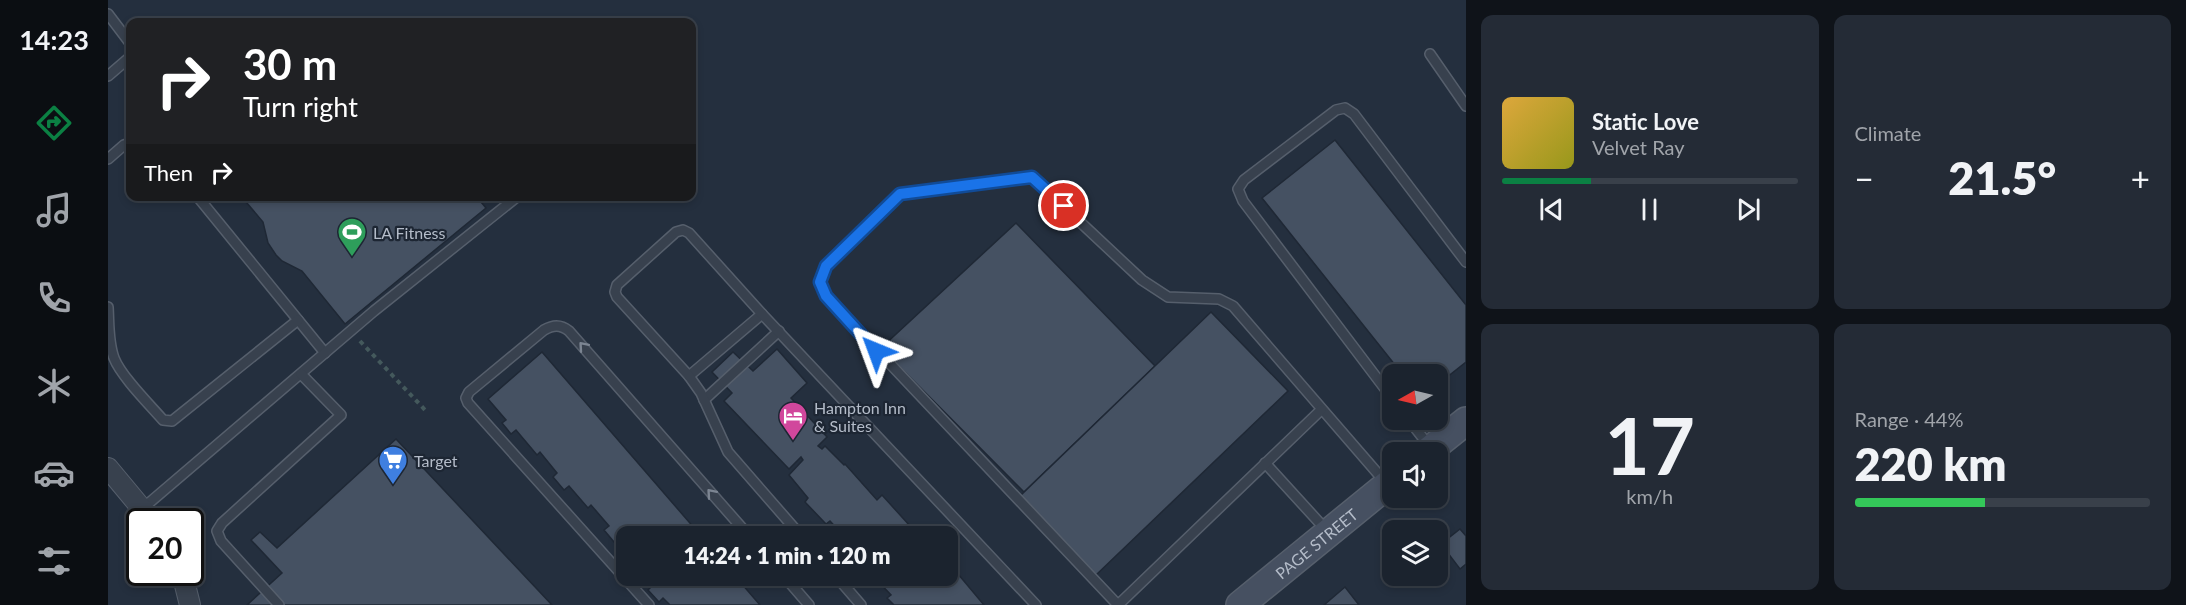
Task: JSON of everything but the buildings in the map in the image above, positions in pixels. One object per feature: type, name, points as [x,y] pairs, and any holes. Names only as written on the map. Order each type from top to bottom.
[{"type":"main road","points":[[1442,442],[1461,428]]},
{"type":"main road","name":"PAGE STREET","points":[[1240,605],[1382,489]]},
{"type":"street","points":[[108,468],[140,508]]},
{"type":"street","points":[[185,586],[190,605]]},
{"type":"lane","points":[[108,14],[126,38]]},
{"type":"lane","points":[[1430,54],[1466,106]]},
{"type":"lane","points":[[108,76],[126,60]]},
{"type":"lane","points":[[1382,385],[1243,201],[1238,189],[1244,180],[1336,110],[1346,108],[1354,114],[1466,262]]},
{"type":"lane","points":[[108,159],[126,144]]},
{"type":"lane","points":[[1322,410],[1118,605],[845,319],[826,296],[820,282],[826,266],[900,194],[1032,177],[1142,280],[1168,297],[1219,299],[1233,306],[1322,410],[1382,474]]},
{"type":"lane","points":[[202,201],[325,353]]},
{"type":"lane","points":[[156,508],[325,353],[512,201]]},
{"type":"lane","points":[[792,526],[729,453],[704,400],[689,376],[615,292],[617,285],[676,232],[683,230],[689,233],[762,314],[1036,605]]},
{"type":"lane","points":[[108,306],[113,358],[167,422],[172,421],[298,320]]},
{"type":"lane","points":[[689,376],[762,314]]},
{"type":"lane","points":[[616,568],[468,404],[466,398],[522,347],[550,327],[563,327],[569,331],[740,526]]},
{"type":"lane","points":[[704,400],[780,331]]},
{"type":"lane","points":[[279,605],[220,541],[217,531],[222,523],[341,415],[301,374]]},
{"type":"lane","points":[[1265,463],[1328,533]]},
{"type":"lane","points":[[632,586],[649,605]]},
{"type":"lane","points":[[793,586],[809,605]]},
{"type":"lane","points":[[845,586],[861,605]]},
{"type":"path","points":[[360,340],[426,411]]},
{"type":"place","name":"LA Fitness","points":[[352,258]]},
{"type":"place","name":"Hampton Inn & Suites","points":[[793,442]]},
{"type":"place","name":"Target","points":[[393,486]]},
{"type":"route","points":[[876,351],[826,296],[820,282],[826,266],[900,194],[1032,177],[1064,206]]}]
